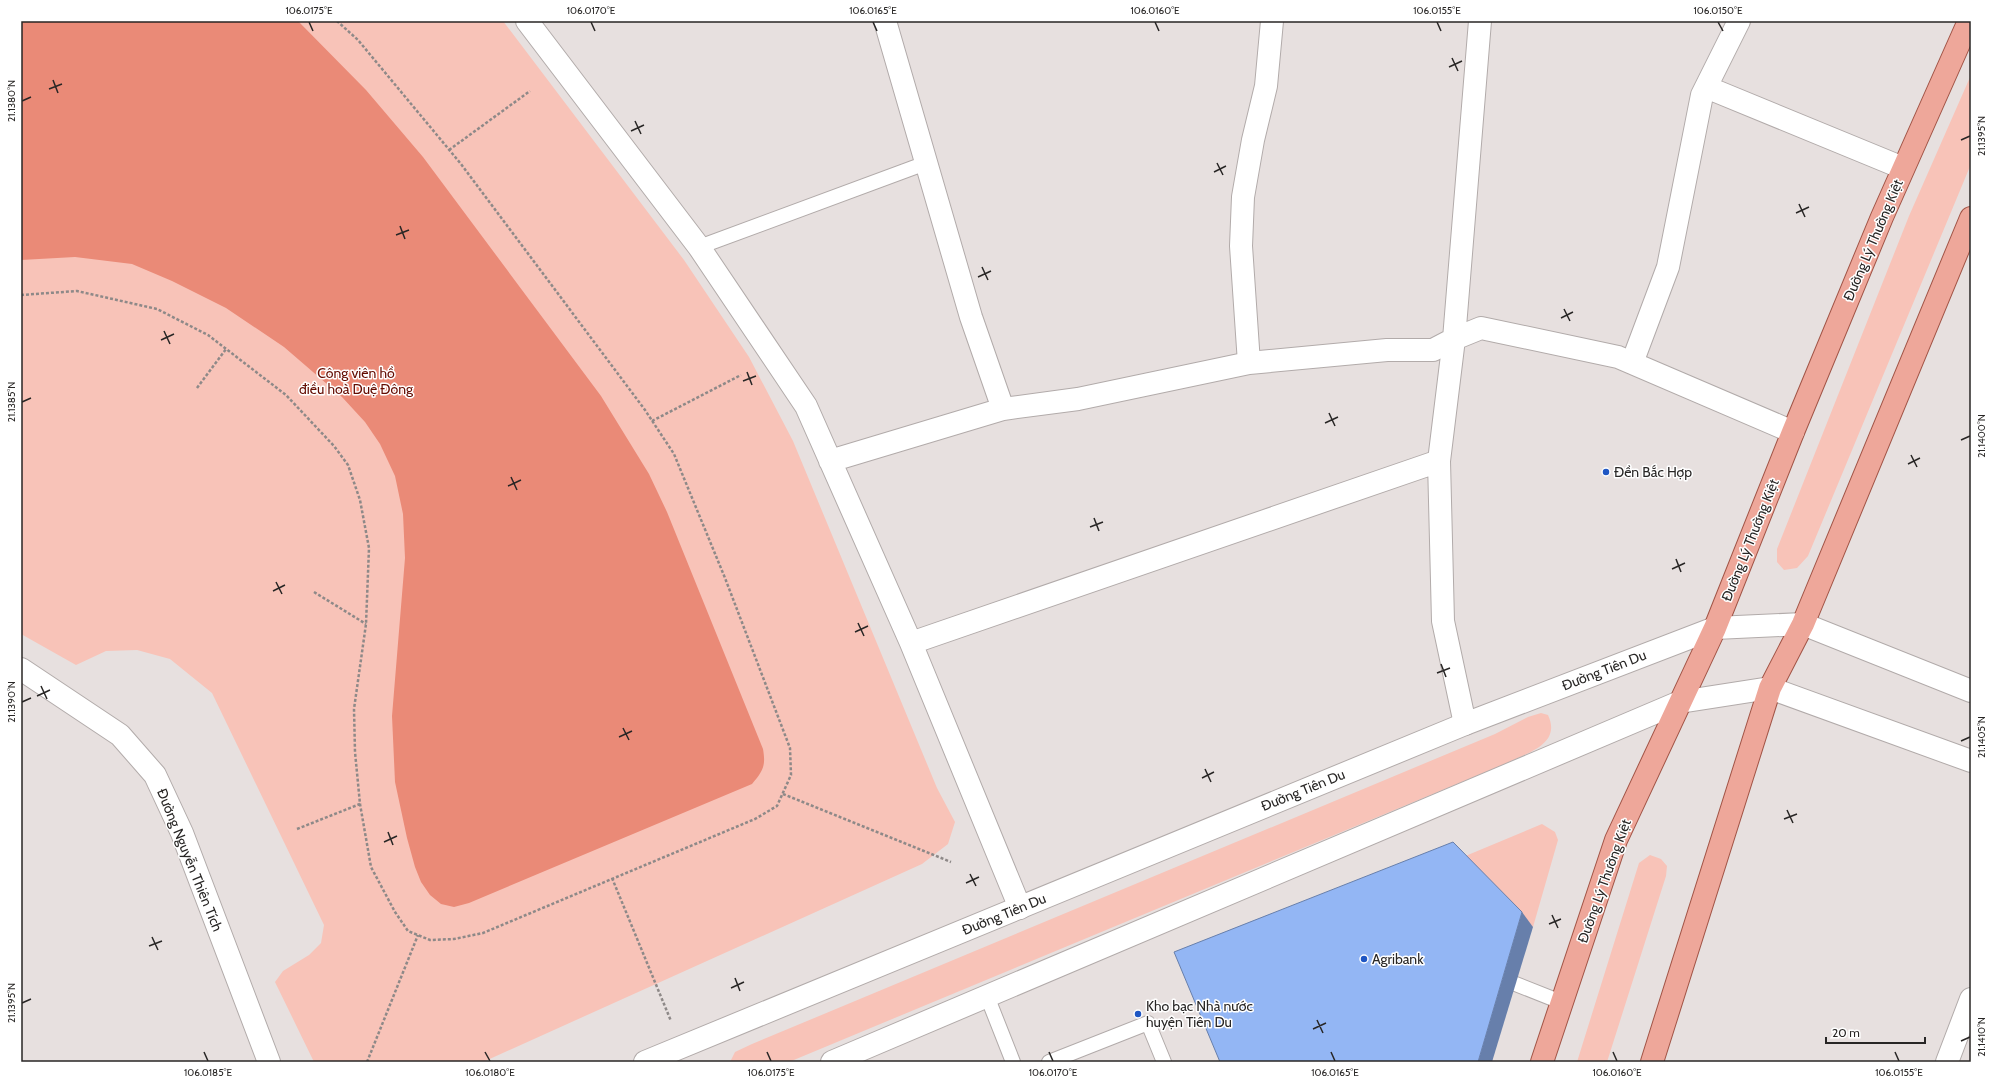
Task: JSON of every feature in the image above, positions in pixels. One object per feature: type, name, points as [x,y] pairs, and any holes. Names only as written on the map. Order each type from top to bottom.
[{"type":"main road","name":"Đường Lý Thường Kiệt","points":[[1542,1062],[1616,840],[1715,628],[1792,432],[1903,168],[1969,21]]},
{"type":"main road","points":[[1652,1062],[1770,688],[1802,624],[1971,218]]},
{"type":"street","points":[[527,21],[699,247],[806,406],[911,643],[1020,908]]},
{"type":"street","points":[[885,21],[971,316],[1003,409]]},
{"type":"street","points":[[1249,363],[1241,246],[1243,197],[1253,140],[1266,86],[1272,21]]},
{"type":"street","points":[[1465,724],[1443,621],[1439,461],[1454,339],[1480,21]]},
{"type":"street","points":[[1632,363],[1668,267],[1702,95],[1739,21]]},
{"type":"street","points":[[1706,87],[1903,168]]},
{"type":"street","points":[[830,462],[1003,409],[1078,399],[1249,363],[1387,350],[1433,350],[1454,339],[1481,328],[1618,357],[1792,432]]},
{"type":"street","points":[[911,643],[1439,461]]},
{"type":"street","name":"Đường Tiên Du","points":[[655,1060],[1465,724],[1715,628],[1802,624],[1971,691]]},
{"type":"street","name":"Đường Nguyễn Thiên Tích","points":[[21,669],[120,735],[155,775],[182,833],[269,1062]]},
{"type":"street","points":[[832,1062],[1680,702],[1770,688],[1971,761]]},
{"type":"street","points":[[1947,1062],[1971,999]]},
{"type":"lane","points":[[699,247],[926,163]]},
{"type":"lane","points":[[1485,971],[1500,979],[1561,1002]]},
{"type":"lane","points":[[987,996],[1013,1062]]},
{"type":"lane","points":[[1049,1062],[1148,1023],[1164,1062]]},
{"type":"path","points":[[21,295],[77,291],[157,309],[208,335],[286,396],[334,446],[348,465],[360,500],[369,548],[366,624],[354,710],[355,752],[360,804],[371,867],[395,912],[408,931],[430,940],[454,939],[482,932],[755,819],[777,806],[791,775],[790,748],[725,578],[674,454],[652,421],[449,150],[358,40],[337,21]]},
{"type":"path","points":[[449,150],[530,91]]},
{"type":"path","points":[[197,388],[226,349]]},
{"type":"path","points":[[652,421],[741,374]]},
{"type":"path","points":[[314,592],[366,624]]},
{"type":"path","points":[[783,794],[951,862]]},
{"type":"path","points":[[297,829],[360,804]]},
{"type":"path","points":[[612,878],[672,1023]]},
{"type":"path","points":[[367,1062],[418,935]]},
{"type":"green space","name":"Công viên hồ điều hoà Duệ Đông","points":[[21,21],[503,21],[684,260],[749,357],[793,441],[937,788],[955,822],[948,844],[922,864],[483,1062],[314,1062],[275,982],[283,971],[309,955],[321,943],[324,925],[212,693],[170,659],[137,650],[106,651],[76,665],[21,634]]},
{"type":"green space","points":[[1971,75],[1971,164],[1808,556],[1797,568],[1784,570],[1777,562],[1777,549],[1909,216]]},
{"type":"green space","points":[[1541,713],[1548,715],[1551,725],[1550,734],[1546,741],[1532,752],[1505,764],[789,1062],[730,1062],[735,1052],[752,1044],[1495,734],[1528,717]]},
{"type":"green space","points":[[1542,824],[1555,832],[1558,840],[1533,927],[1463,857]]},
{"type":"green space","points":[[1650,855],[1661,859],[1667,866],[1666,876],[1607,1062],[1577,1062],[1639,863]]},
{"type":"shaded area","points":[[21,21],[298,21],[366,90],[423,157],[601,396],[649,474],[667,512],[763,749],[763,768],[752,784],[469,903],[454,907],[441,904],[430,895],[421,882],[415,867],[395,782],[392,716],[405,558],[403,514],[395,476],[380,444],[365,422],[342,397],[284,347],[226,308],[172,281],[132,264],[75,257],[21,260]]},
{"type":"building","name":"Agribank","points":[[1453,842],[1522,912],[1478,1062],[1220,1062],[1174,952]]},
{"type":"place","name":"Đền Bắc Hợp","points":[[1606,472]]},
{"type":"place","name":"Agribank","points":[[1364,959]]},
{"type":"place","name":"Kho bạc Nhà nước huyện Tiên Du","points":[[1138,1014]]}]
